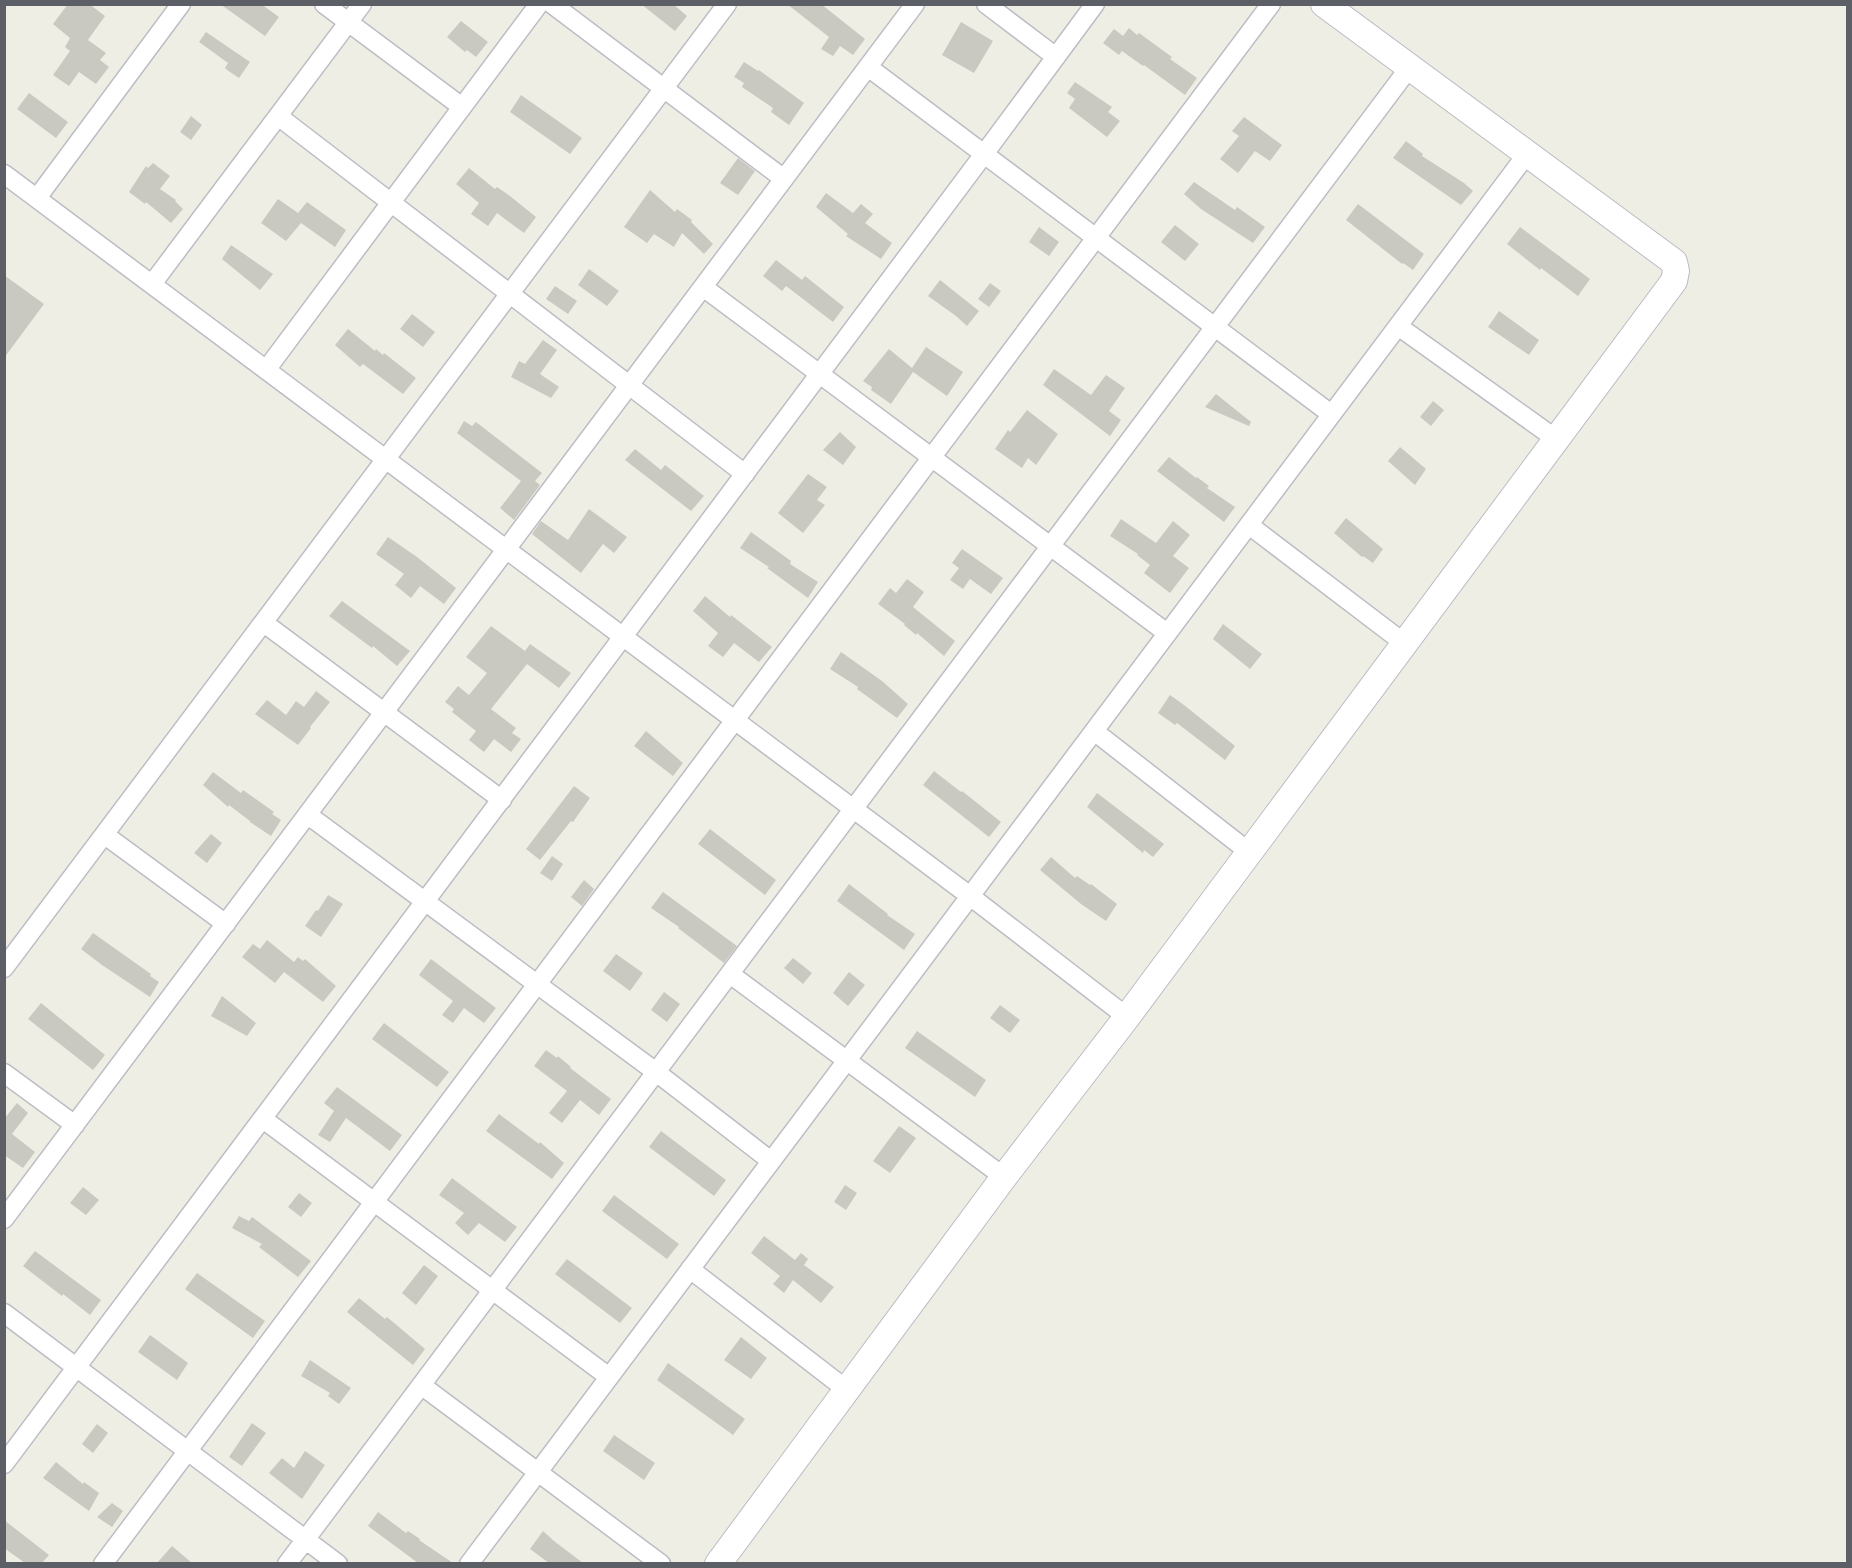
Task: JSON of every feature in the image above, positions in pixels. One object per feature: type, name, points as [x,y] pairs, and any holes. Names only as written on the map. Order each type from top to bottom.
[{"type":"street","points":[[37,198],[181,4]]},
{"type":"street","points":[[324,4],[462,107]]},
{"type":"street","points":[[152,284],[362,4]]},
{"type":"street","points":[[266,370],[539,4]]},
{"type":"street","points":[[552,4],[784,178]]},
{"type":"street","points":[[4,968],[727,4]]},
{"type":"street","points":[[4,1219],[915,4]]},
{"type":"street","points":[[986,4],[1056,57]]},
{"type":"street","points":[[4,1464],[1095,4]]},
{"type":"street","points":[[103,1563],[1271,4]]},
{"type":"street","points":[[718,1563],[1674,281],[1676,271],[1674,262],[1324,4]]},
{"type":"street","points":[[868,67],[1331,414]]},
{"type":"street","points":[[287,1563],[1409,68]]},
{"type":"street","points":[[278,116],[745,474]]},
{"type":"street","points":[[469,1563],[1527,154]]},
{"type":"street","points":[[4,174],[853,809],[1127,1017]]},
{"type":"street","points":[[703,287],[1167,633]]},
{"type":"street","points":[[1398,326],[1556,439]]},
{"type":"street","points":[[1249,525],[1404,644]]},
{"type":"street","points":[[264,622],[502,800]]},
{"type":"street","points":[[1094,731],[1249,852]]},
{"type":"street","points":[[308,815],[656,1072],[771,1161]]},
{"type":"street","points":[[105,834],[226,924]]},
{"type":"street","points":[[730,974],[1004,1178]]},
{"type":"street","points":[[4,1073],[75,1125]]},
{"type":"street","points":[[263,1119],[609,1377]]},
{"type":"street","points":[[690,1269],[847,1390]]},
{"type":"street","points":[[4,1313],[338,1563]]},
{"type":"street","points":[[421,1385],[661,1563]]},
{"type":"building","points":[[68,4],[89,4],[105,16],[88,40],[106,53],[100,60],[109,67],[96,84],[79,72],[69,86],[53,75],[70,51],[65,47],[70,38],[53,24]]},
{"type":"building","points":[[220,4],[261,4],[279,17],[265,36]]},
{"type":"building","points":[[641,4],[673,4],[687,16],[675,31]]},
{"type":"building","points":[[787,4],[821,4],[865,39],[853,55],[840,46],[833,56],[821,49],[829,37]]},
{"type":"building","points":[[461,21],[488,42],[476,57],[467,50],[465,52],[447,37]]},
{"type":"building","points":[[961,22],[993,41],[974,73],[942,55]]},
{"type":"building","points":[[1129,28],[1172,57],[1170,59],[1197,78],[1185,95],[1122,51],[1119,55],[1103,43],[1114,29],[1123,36]]},
{"type":"building","points":[[206,32],[250,62],[239,78],[225,68],[228,63],[199,42]]},
{"type":"building","points":[[744,62],[759,70],[804,103],[789,125],[771,112],[773,108],[742,87],[744,83],[734,77]]},
{"type":"building","points":[[1075,82],[1112,107],[1108,112],[1120,121],[1107,137],[1069,108],[1075,99],[1067,93]]},
{"type":"building","points":[[29,93],[68,122],[56,138],[17,109]]},
{"type":"building","points":[[521,95],[582,138],[570,154],[510,112]]},
{"type":"building","points":[[191,116],[202,125],[191,140],[180,132]]},
{"type":"building","points":[[1244,117],[1282,145],[1270,161],[1255,151],[1238,173],[1220,159],[1239,136],[1232,131]]},
{"type":"building","points":[[1406,141],[1423,154],[1422,156],[1473,191],[1461,205],[1393,158]]},
{"type":"building","points":[[738,158],[755,171],[738,195],[720,183]]},
{"type":"building","points":[[153,163],[170,176],[160,189],[176,200],[183,209],[171,223],[146,202],[145,204],[129,192],[146,166],[148,168]]},
{"type":"building","points":[[469,168],[536,217],[524,233],[497,213],[488,226],[471,214],[479,203],[456,184]]},
{"type":"building","points":[[1194,182],[1235,210],[1237,207],[1265,227],[1253,243],[1201,209],[1184,194]]},
{"type":"building","points":[[650,190],[675,212],[677,209],[692,220],[691,222],[713,244],[704,254],[682,233],[674,247],[654,234],[647,243],[624,227]]},
{"type":"building","points":[[826,193],[853,213],[861,204],[873,214],[865,223],[892,243],[881,259],[846,236],[848,234],[816,207]]},
{"type":"building","points":[[278,199],[298,213],[307,202],[346,230],[335,247],[301,223],[286,241],[261,223]]},
{"type":"building","points":[[1358,204],[1424,254],[1413,270],[1346,220]]},
{"type":"building","points":[[1175,225],[1199,244],[1185,261],[1161,242]]},
{"type":"building","points":[[1039,227],[1059,242],[1049,256],[1029,242]]},
{"type":"building","points":[[1520,227],[1590,279],[1578,296],[1507,244]]},
{"type":"building","points":[[231,245],[273,274],[260,290],[222,259]]},
{"type":"building","points":[[776,260],[802,280],[805,276],[844,307],[833,322],[786,286],[782,291],[763,276]]},
{"type":"building","points":[[589,269],[619,291],[607,306],[578,285]]},
{"type":"building","points":[[4,275],[44,304],[4,358]]},
{"type":"building","points":[[940,280],[979,311],[967,326],[928,296]]},
{"type":"building","points":[[990,283],[1001,291],[989,307],[978,299]]},
{"type":"building","points":[[555,286],[577,301],[568,314],[546,299]]},
{"type":"building","points":[[1499,311],[1539,340],[1529,355],[1488,327]]},
{"type":"building","points":[[412,314],[435,332],[423,347],[400,329]]},
{"type":"building","points":[[348,329],[375,351],[376,349],[383,355],[384,353],[416,378],[403,394],[363,364],[360,367],[335,345]]},
{"type":"building","points":[[543,340],[557,350],[540,374],[559,387],[551,398],[511,377],[519,361],[525,364]]},
{"type":"building","points":[[926,347],[963,372],[947,396],[913,372],[891,404],[871,390],[872,387],[863,381],[889,349],[912,368]]},
{"type":"building","points":[[1054,369],[1091,395],[1106,375],[1125,388],[1109,411],[1121,420],[1110,436],[1043,385]]},
{"type":"building","points":[[1216,394],[1251,422],[1249,426],[1205,407]]},
{"type":"building","points":[[1433,401],[1444,410],[1431,426],[1420,417]]},
{"type":"building","points":[[1027,410],[1058,434],[1036,465],[1028,458],[1022,468],[995,449],[1008,430],[1010,432]]},
{"type":"building","points":[[464,421],[472,426],[476,422],[542,473],[535,481],[540,485],[514,520],[500,508],[521,481],[457,433]]},
{"type":"building","points":[[840,432],[856,447],[843,465],[823,450]]},
{"type":"building","points":[[1400,447],[1426,469],[1415,485],[1388,461]]},
{"type":"building","points":[[635,449],[661,470],[665,465],[704,496],[691,511],[625,460]]},
{"type":"building","points":[[1169,457],[1235,507],[1224,522],[1157,471]]},
{"type":"building","points":[[808,474],[827,487],[817,500],[825,505],[803,533],[778,513]]},
{"type":"building","points":[[589,509],[627,537],[614,553],[603,544],[581,573],[532,534],[541,521],[568,540]]},
{"type":"building","points":[[1346,518],[1383,549],[1373,563],[1362,557],[1334,533]]},
{"type":"building","points":[[1121,519],[1156,543],[1173,521],[1190,535],[1173,556],[1189,568],[1170,593],[1144,573],[1150,565],[1138,554],[1110,536]]},
{"type":"building","points":[[751,532],[791,561],[790,564],[818,582],[808,598],[767,568],[769,567],[740,548]]},
{"type":"building","points":[[388,537],[456,588],[444,604],[420,586],[411,598],[395,585],[404,574],[376,554]]},
{"type":"building","points":[[962,549],[1003,578],[991,594],[970,579],[963,589],[950,580],[959,568],[952,563]]},
{"type":"building","points":[[907,579],[924,592],[913,607],[955,641],[944,656],[878,604],[890,588],[896,593]]},
{"type":"building","points":[[705,596],[772,647],[759,662],[734,643],[723,657],[708,646],[718,633],[693,611]]},
{"type":"building","points":[[342,601],[410,651],[397,666],[373,646],[372,648],[329,616]]},
{"type":"building","points":[[1223,624],[1262,654],[1250,669],[1213,639]]},
{"type":"building","points":[[491,626],[525,651],[530,644],[571,673],[559,688],[527,664],[491,709],[516,728],[512,733],[521,739],[511,752],[494,739],[484,752],[469,740],[476,731],[452,712],[454,709],[445,702],[458,686],[469,695],[487,673],[466,657]]},
{"type":"building","points":[[841,652],[882,681],[908,704],[897,718],[857,689],[858,687],[830,669]]},
{"type":"building","points":[[316,691],[330,702],[298,745],[255,714],[267,700],[286,715],[296,701],[304,707]]},
{"type":"building","points":[[1170,695],[1235,746],[1225,760],[1177,723],[1175,725],[1158,713]]},
{"type":"building","points":[[646,731],[683,763],[673,776],[634,746]]},
{"type":"building","points":[[934,771],[1001,822],[989,837],[923,785]]},
{"type":"building","points":[[213,772],[241,793],[243,790],[274,812],[272,814],[281,820],[271,836],[229,805],[228,807],[203,785]]},
{"type":"building","points":[[574,786],[590,798],[573,822],[571,821],[540,860],[526,849]]},
{"type":"building","points":[[1097,793],[1164,844],[1153,857],[1144,850],[1143,853],[1087,807]]},
{"type":"building","points":[[710,829],[776,880],[765,895],[698,844]]},
{"type":"building","points":[[211,834],[222,843],[207,863],[194,853]]},
{"type":"building","points":[[552,856],[563,864],[552,881],[540,873]]},
{"type":"building","points":[[1051,857],[1075,878],[1077,876],[1091,884],[1117,904],[1106,921],[1081,904],[1040,870]]},
{"type":"building","points":[[584,880],[594,889],[582,906],[571,897]]},
{"type":"building","points":[[849,884],[915,934],[904,950],[837,901]]},
{"type":"building","points":[[663,892],[737,946],[724,963],[651,908]]},
{"type":"building","points":[[328,895],[343,904],[321,937],[305,926]]},
{"type":"building","points":[[93,933],[159,982],[150,997],[81,949]]},
{"type":"building","points":[[267,940],[294,962],[298,957],[303,961],[305,959],[336,986],[323,1002],[284,972],[275,983],[242,957],[253,944],[260,949]]},
{"type":"building","points":[[616,954],[643,973],[630,991],[603,971]]},
{"type":"building","points":[[793,958],[812,973],[803,984],[784,968]]},
{"type":"building","points":[[431,959],[496,1008],[484,1023],[464,1008],[453,1023],[442,1015],[453,1001],[419,975]]},
{"type":"building","points":[[849,972],[865,985],[848,1006],[833,993]]},
{"type":"building","points":[[664,992],[680,1004],[667,1022],[651,1010]]},
{"type":"building","points":[[222,996],[256,1023],[247,1036],[211,1016]]},
{"type":"building","points":[[41,1003],[105,1055],[93,1070],[28,1019]]},
{"type":"building","points":[[1000,1005],[1020,1020],[1010,1033],[990,1018]]},
{"type":"building","points":[[384,1023],[449,1072],[437,1087],[372,1039]]},
{"type":"building","points":[[917,1031],[986,1080],[975,1097],[905,1048]]},
{"type":"building","points":[[546,1050],[557,1058],[558,1056],[611,1099],[599,1115],[580,1100],[562,1123],[549,1113],[567,1091],[534,1066]]},
{"type":"building","points":[[337,1087],[402,1135],[390,1151],[346,1118],[330,1142],[318,1135],[334,1111],[324,1103]]},
{"type":"building","points":[[17,1103],[28,1113],[12,1134],[35,1152],[23,1168],[4,1155],[4,1119]]},
{"type":"building","points":[[499,1114],[539,1144],[540,1142],[564,1163],[552,1179],[486,1131]]},
{"type":"building","points":[[899,1126],[916,1138],[890,1173],[873,1161]]},
{"type":"building","points":[[661,1131],[726,1180],[714,1196],[649,1147]]},
{"type":"building","points":[[452,1178],[517,1227],[505,1242],[479,1223],[468,1235],[455,1223],[464,1213],[439,1195]]},
{"type":"building","points":[[845,1185],[857,1193],[846,1210],[834,1202]]},
{"type":"building","points":[[83,1187],[99,1200],[86,1215],[70,1203]]},
{"type":"building","points":[[299,1193],[312,1203],[301,1217],[288,1207]]},
{"type":"building","points":[[614,1195],[679,1244],[667,1259],[602,1211]]},
{"type":"building","points":[[239,1216],[249,1221],[252,1217],[311,1261],[298,1277],[259,1247],[262,1244],[232,1228]]},
{"type":"building","points":[[764,1236],[795,1260],[801,1253],[808,1259],[804,1265],[834,1287],[821,1303],[793,1280],[784,1293],[773,1284],[780,1276],[751,1253]]},
{"type":"building","points":[[35,1251],[101,1300],[90,1315],[23,1266]]},
{"type":"building","points":[[567,1259],[632,1308],[620,1323],[555,1274]]},
{"type":"building","points":[[424,1265],[438,1276],[416,1305],[402,1293]]},
{"type":"building","points":[[197,1273],[265,1321],[253,1338],[185,1289]]},
{"type":"building","points":[[359,1298],[385,1319],[387,1317],[425,1349],[413,1365],[347,1312]]},
{"type":"building","points":[[150,1335],[188,1363],[177,1380],[138,1352]]},
{"type":"building","points":[[741,1337],[767,1358],[751,1379],[724,1360]]},
{"type":"building","points":[[310,1360],[351,1388],[339,1404],[328,1396],[330,1393],[301,1376]]},
{"type":"building","points":[[668,1363],[745,1419],[733,1435],[657,1380]]},
{"type":"building","points":[[252,1423],[266,1433],[242,1466],[229,1457]]},
{"type":"building","points":[[97,1424],[108,1433],[93,1453],[82,1444]]},
{"type":"building","points":[[614,1435],[655,1463],[644,1480],[603,1451]]},
{"type":"building","points":[[305,1451],[325,1465],[302,1499],[269,1473],[282,1458],[294,1468]]},
{"type":"building","points":[[56,1462],[83,1484],[84,1482],[99,1493],[89,1511],[43,1478]]},
{"type":"building","points":[[112,1503],[123,1511],[112,1527],[97,1517]]},
{"type":"building","points":[[378,1512],[453,1563],[418,1563],[368,1526]]},
{"type":"building","points":[[4,1520],[49,1555],[42,1563],[25,1563],[4,1548]]},
{"type":"building","points":[[543,1531],[583,1563],[549,1563],[530,1549]]},
{"type":"building","points":[[172,1546],[192,1563],[157,1563]]}]
